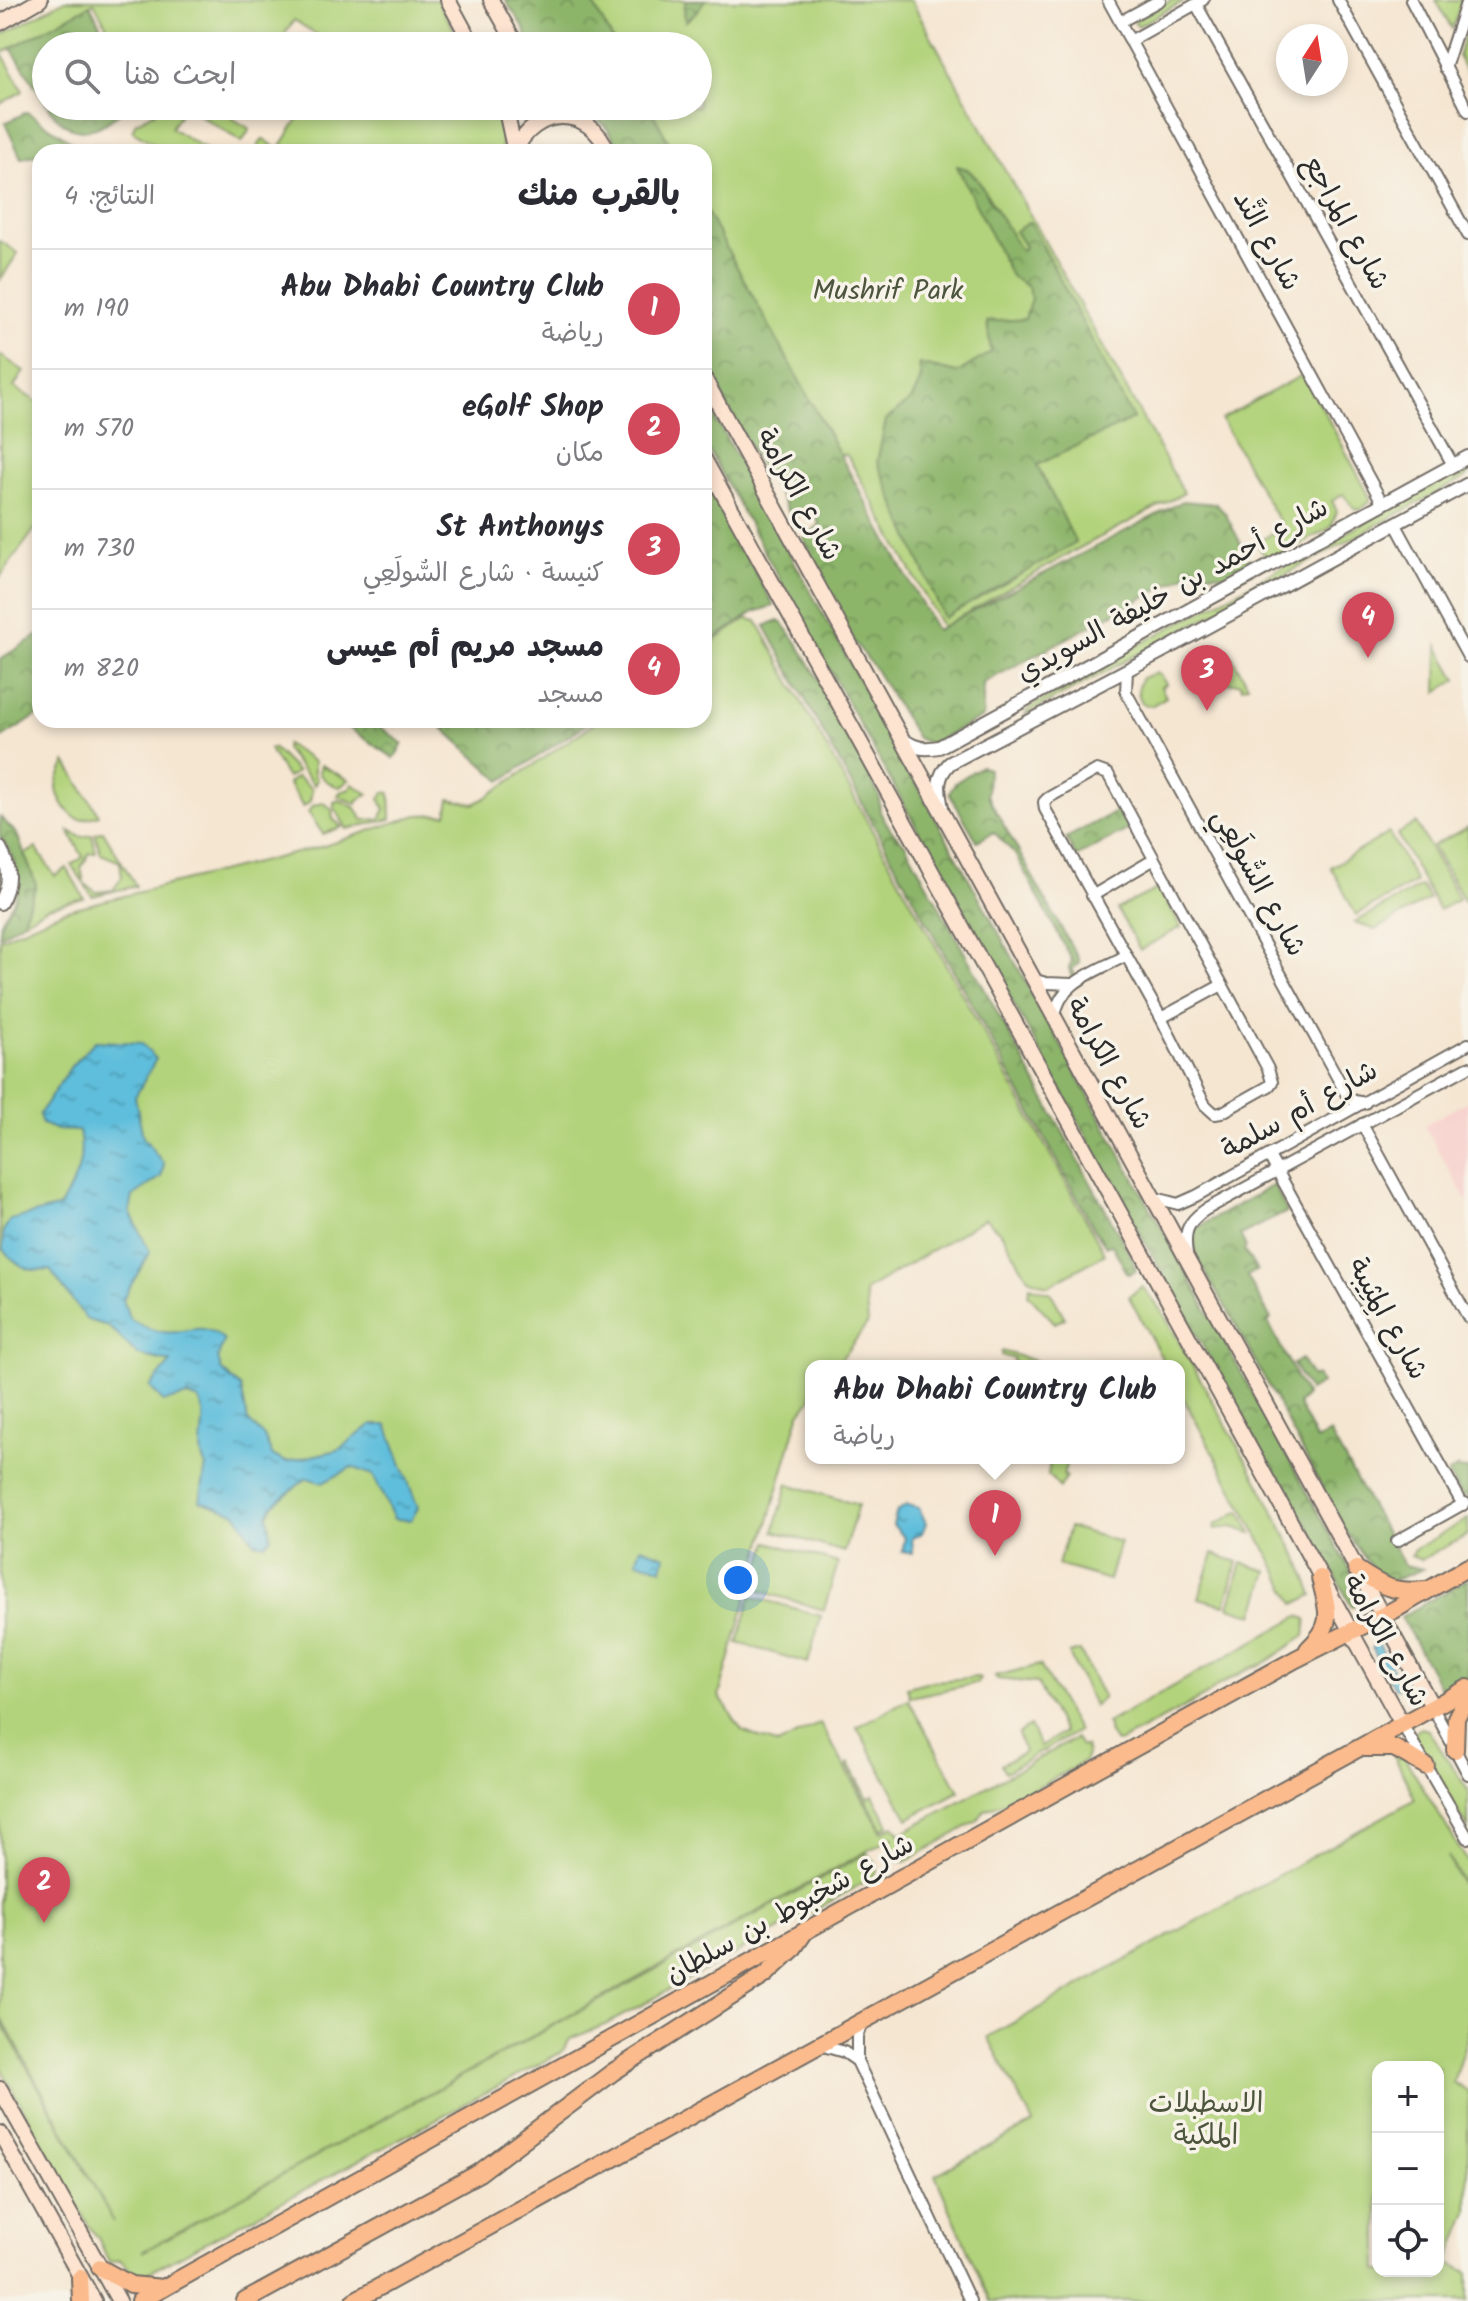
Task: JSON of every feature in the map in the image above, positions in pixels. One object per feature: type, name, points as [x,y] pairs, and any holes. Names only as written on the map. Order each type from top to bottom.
[{"type":"main road","points":[[0,23],[40,0]]},
{"type":"main road","points":[[448,0],[465,32]]},
{"type":"main road","points":[[491,0],[509,32]]},
{"type":"main road","points":[[508,120],[513,144]]},
{"type":"main road","points":[[520,144],[527,131],[544,120]]},
{"type":"main road","points":[[578,120],[595,130],[603,144]]},
{"type":"main road","name":"شارع الكرامة","points":[[712,393],[1433,1708]]},
{"type":"main road","name":"شارع الكرامة","points":[[712,474],[1402,1724]]},
{"type":"main road","name":"شارع شخبوط بن سلطان","points":[[140,2301],[1296,1659],[1432,1589],[1468,1567]]},
{"type":"main road","points":[[1356,1569],[1389,1589],[1432,1589]]},
{"type":"main road","points":[[1296,1659],[1321,1636],[1327,1623],[1328,1611],[1320,1578]]},
{"type":"main road","points":[[354,2301],[369,2296],[1468,1688]]},
{"type":"main road","points":[[1460,1751],[1456,1718],[1468,1695]]},
{"type":"main road","points":[[1359,1749],[1394,1748],[1426,1766]]},
{"type":"main road","points":[[245,2301],[479,2173],[613,2072],[765,1975],[784,1959],[806,1930]]},
{"type":"main road","points":[[0,2089],[119,2301]]},
{"type":"main road","points":[[0,2133],[94,2301]]},
{"type":"main road","points":[[100,2268],[131,2285],[165,2287]]},
{"type":"main road","points":[[80,2278],[81,2301]]},
{"type":"street","name":"شارع النَّد","points":[[1108,0],[1383,504]]},
{"type":"street","points":[[1120,22],[1160,0]]},
{"type":"street","points":[[1338,0],[1468,235]]},
{"type":"street","points":[[1411,0],[1468,111]]},
{"type":"street","points":[[1445,68],[1467,0]]},
{"type":"street","points":[[1130,41],[1200,2]]},
{"type":"street","name":"شارع المراجع","points":[[1200,2],[1453,465]]},
{"type":"street","name":"شارع أحمد بن خليفة السويدي","points":[[899,737],[912,747],[939,747],[1468,457]]},
{"type":"street","name":"شارع أحمد بن خليفة السويدي","points":[[943,811],[939,780],[950,763],[1467,487]]},
{"type":"street","points":[[1395,523],[1468,657]]},
{"type":"street","points":[[1099,685],[1126,692],[1127,670]]},
{"type":"street","name":"شارع السُّولَعِي","points":[[1126,692],[1348,1097]]},
{"type":"street","points":[[1020,702],[1017,716],[1028,722]]},
{"type":"street","points":[[1097,770],[1103,770],[1268,1069],[1272,1082],[1221,1113],[1215,1114],[1205,1105],[1161,1018],[1092,896],[1044,802],[1097,770]]},
{"type":"street","points":[[0,848],[8,866],[8,883],[0,903]]},
{"type":"street","points":[[1092,896],[1153,860]]},
{"type":"street","points":[[1055,1020],[1059,1000],[1072,984],[1125,956]]},
{"type":"street","points":[[1032,979],[1072,984]]},
{"type":"street","points":[[1161,1018],[1222,985]]},
{"type":"street","name":"شارع أم سلمة","points":[[1152,1197],[1178,1204],[1187,1201],[1468,1044]]},
{"type":"street","name":"شارع أم سلمة","points":[[1187,1256],[1185,1236],[1188,1225],[1196,1216],[1468,1067]]},
{"type":"street","points":[[1342,1115],[1348,1097],[1365,1103]]},
{"type":"street","points":[[1362,1124],[1468,1317]]},
{"type":"street","name":"شارع المِثِيبة","points":[[1269,1156],[1465,1503]]},
{"type":"street","points":[[1397,1541],[1465,1503]]},
{"type":"street","name":"شارع الكرامة","points":[[1433,1708],[1460,1751],[1468,1774]]},
{"type":"street","name":"شارع الكرامة","points":[[1402,1724],[1468,1838]]},
{"type":"street","points":[[862,2022],[856,2045],[857,2061],[970,2301]]},
{"type":"street","points":[[820,2045],[836,2048],[857,2061]]},
{"type":"shaded area","points":[[1468,1101],[1468,1203],[1424,1125]]},
{"type":"green space","points":[[65,0],[437,0],[455,32],[312,32],[294,20],[286,32],[110,32],[94,3],[41,32],[32,32],[32,37],[2,53],[23,91],[0,104],[0,36]]},
{"type":"green space","points":[[505,0],[591,0],[608,32],[525,32]]},
{"type":"green space","name":"Mushrif Park","points":[[547,0],[911,0],[1184,493],[1074,551],[942,627],[847,455],[790,449],[712,303],[712,144],[627,144],[614,120],[712,120],[712,32],[566,32]]},
{"type":"green space","points":[[687,0],[705,0],[685,22],[684,7]]},
{"type":"green space","points":[[1172,0],[1186,0],[1138,26],[1135,24],[1135,20]]},
{"type":"green space","points":[[1436,0],[1462,0],[1452,29]]},
{"type":"green space","points":[[90,5],[104,32],[40,32]]},
{"type":"green space","points":[[1468,24],[1468,75],[1458,56]]},
{"type":"green space","points":[[32,37],[32,81],[11,48]]},
{"type":"green space","points":[[27,112],[32,115],[32,120],[39,120],[75,144],[32,144],[32,156],[21,158],[5,123]]},
{"type":"green space","points":[[60,120],[110,120],[86,130],[66,125]]},
{"type":"green space","points":[[140,120],[176,120],[171,128],[197,144],[154,144],[133,131],[135,123]]},
{"type":"green space","points":[[207,120],[235,120],[250,129],[242,142]]},
{"type":"green space","points":[[297,120],[500,120],[502,144],[282,144]]},
{"type":"green space","points":[[599,120],[657,120],[670,144],[616,144]]},
{"type":"green space","points":[[957,166],[967,169],[976,177],[1021,251],[1025,247],[1015,231],[1030,222],[1133,419],[1037,465],[1076,543],[944,618],[877,462],[886,420],[912,399],[921,379],[919,364],[957,373],[991,352],[987,322],[1025,319],[1031,298],[1028,287],[1011,276]]},
{"type":"green space","points":[[712,222],[936,630],[1183,501],[1216,504],[1225,513],[1255,571],[1239,578],[1195,570],[983,683],[983,717],[930,744],[917,738],[873,666],[852,639],[803,538],[820,525],[810,506],[793,520],[770,478],[764,474],[712,377]]},
{"type":"green space","points":[[0,241],[18,253],[0,280]]},
{"type":"green space","points":[[0,355],[24,371],[14,387],[32,399],[32,533],[0,577]]},
{"type":"green space","points":[[1304,374],[1370,502],[1360,510],[1354,508],[1343,494],[1332,501],[1337,511],[1331,527],[1278,557],[1265,557],[1257,543],[1282,527],[1221,419]]},
{"type":"green space","points":[[712,413],[1366,1599],[1352,1607],[1311,1530],[1272,1472],[712,457]]},
{"type":"green space","points":[[1468,467],[1468,476],[1025,715],[1034,704],[1065,689],[1092,670]]},
{"type":"green space","points":[[712,494],[774,606],[754,612],[712,641]]},
{"type":"green space","points":[[746,619],[757,621],[1105,1254],[1048,1286],[1028,1278],[1002,1234],[985,1218],[865,1291],[868,1323],[840,1360],[805,1360],[805,1407],[799,1415],[719,1696],[742,1731],[778,1745],[820,1723],[882,1832],[894,1825],[900,1834],[1076,1738],[1081,1746],[1085,1746],[1087,1755],[1084,1762],[1021,1796],[985,1810],[977,1821],[905,1862],[893,1859],[887,1844],[894,1837],[871,1849],[142,2252],[867,1853],[877,1865],[876,1874],[853,1889],[607,2024],[570,2039],[562,2052],[148,2273],[129,2276],[128,2267],[120,2260],[109,2262],[0,2067],[0,2019],[114,2222],[0,2015],[0,939],[63,911],[324,846],[417,815],[447,814],[450,799],[474,804],[484,799],[587,728],[712,728],[712,642]]},
{"type":"green space","points":[[778,620],[800,648],[830,700],[879,795],[880,812],[891,830],[905,844],[1133,1260],[1136,1271],[1128,1274],[1112,1245],[1106,1246],[1095,1230],[765,626]]},
{"type":"green space","points":[[32,639],[32,719],[0,739],[0,659]]},
{"type":"green space","points":[[1438,646],[1457,680],[1437,692]]},
{"type":"green space","points":[[1228,650],[1248,685],[1209,683],[1200,664]]},
{"type":"green space","points":[[1155,673],[1166,684],[1161,687],[1166,697],[1151,706],[1143,704],[1138,694],[1139,685],[1142,678]]},
{"type":"green space","points":[[349,728],[382,728],[403,744],[394,758]]},
{"type":"green space","points":[[443,728],[580,728],[501,781]]},
{"type":"green space","points":[[286,744],[314,762],[317,780],[314,785],[285,749]]},
{"type":"green space","points":[[273,748],[297,772],[287,778],[269,749]]},
{"type":"green space","points":[[66,762],[99,815],[79,819],[64,806],[57,787]]},
{"type":"green space","points":[[321,765],[349,780],[340,787],[331,784],[319,773]]},
{"type":"green space","points":[[981,766],[988,769],[987,795],[1079,960],[1079,964],[1072,969],[1077,978],[1071,976],[1069,968],[1072,960],[1015,854],[994,832],[977,841],[949,793],[955,783]]},
{"type":"green space","points":[[297,777],[312,789],[310,801],[303,807],[288,783]]},
{"type":"green space","points":[[352,784],[369,794],[358,800],[357,804],[338,796],[340,792],[350,789]]},
{"type":"green space","points":[[384,792],[390,793],[391,819],[347,829],[334,802],[340,800],[356,808],[363,820],[380,819],[385,809],[380,799]]},
{"type":"green space","points":[[324,803],[332,809],[333,819],[342,827],[323,834],[308,812],[314,805]]},
{"type":"green space","points":[[1121,809],[1131,828],[1076,857],[1066,838]]},
{"type":"green space","points":[[0,817],[17,834],[36,885],[22,922],[0,936],[2,921],[16,894],[17,877],[13,859],[0,837]]},
{"type":"green space","points":[[1416,823],[1459,899],[1439,910],[1397,834]]},
{"type":"green space","points":[[1468,827],[1468,907],[1432,846]]},
{"type":"green space","points":[[69,831],[81,837],[92,835],[96,853],[90,853],[81,867],[84,883],[96,892],[113,890],[122,877],[120,862],[101,854],[95,834],[103,831],[136,886],[92,896],[72,865],[83,857]]},
{"type":"green space","points":[[1389,833],[1416,882],[1356,915],[1331,867]]},
{"type":"green space","points":[[36,848],[55,876],[67,868],[84,898],[48,907],[22,922],[36,885],[25,854]]},
{"type":"green space","points":[[1421,886],[1429,899],[1375,930],[1355,922]]},
{"type":"green space","points":[[1159,888],[1181,927],[1140,950],[1117,909]]},
{"type":"green space","points":[[1274,1185],[1287,1212],[1240,1235],[1246,1247],[1244,1251],[1257,1270],[1247,1276],[1271,1319],[1268,1322],[1306,1396],[1298,1404],[1316,1440],[1330,1433],[1404,1565],[1423,1569],[1389,1582],[1375,1572],[1345,1531],[1230,1314],[1198,1261],[1192,1237],[1196,1228]]},
{"type":"green space","points":[[1030,1286],[1051,1293],[1065,1318],[1055,1323],[1028,1294]]},
{"type":"green space","points":[[1142,1286],[1163,1313],[1259,1483],[1301,1564],[1313,1595],[1295,1604],[1185,1401],[1185,1360],[1163,1360],[1129,1297]]},
{"type":"green space","points":[[1002,1351],[1031,1360],[1014,1360],[1001,1355]]},
{"type":"green space","points":[[1301,1359],[1312,1377],[1316,1375],[1321,1384],[1309,1391],[1293,1364]]},
{"type":"green space","points":[[1050,1464],[1066,1464],[1063,1475],[1066,1476],[1060,1488],[1048,1475]]},
{"type":"green space","points":[[1458,1467],[1460,1470],[1468,1469],[1468,1498],[1460,1494],[1448,1474]]},
{"type":"green space","points":[[788,1484],[858,1505],[844,1552],[774,1531]]},
{"type":"green space","points":[[1240,1511],[1252,1533],[1232,1527],[1215,1529],[1215,1525]]},
{"type":"green space","points":[[1468,1519],[1468,1535],[1421,1560],[1411,1556],[1414,1550]]},
{"type":"green space","points":[[1069,1527],[1120,1542],[1109,1580],[1058,1565]]},
{"type":"green space","points":[[768,1542],[838,1563],[824,1610],[754,1589]]},
{"type":"green space","points":[[1213,1554],[1238,1562],[1225,1605],[1199,1598]]},
{"type":"green space","points":[[1242,1563],[1268,1571],[1254,1615],[1229,1607]]},
{"type":"green space","points":[[1468,1579],[1468,1679],[1443,1693],[1401,1617]]},
{"type":"green space","points":[[751,1596],[821,1616],[808,1663],[738,1643]]},
{"type":"green space","points":[[1299,1616],[1307,1619],[1305,1636],[1263,1664],[1250,1668],[1121,1741],[1116,1742],[1109,1734],[1107,1723]]},
{"type":"green space","points":[[1080,1651],[1103,1697],[1094,1706],[1069,1654]]},
{"type":"green space","points":[[1040,1665],[1078,1731],[1005,1772],[1001,1764],[1024,1752],[1018,1733],[1030,1726],[1040,1746],[1064,1733],[1037,1683],[997,1679],[995,1676]]},
{"type":"green space","points":[[978,1677],[977,1683],[910,1697],[907,1687],[926,1682]]},
{"type":"green space","points":[[908,1699],[959,1791],[908,1819],[857,1727]]},
{"type":"green space","points":[[1421,1728],[1428,1730],[1468,1790],[1468,1828],[1414,1739],[1415,1732]]},
{"type":"green space","name":"الاسطبلات الملكية","points":[[1393,1753],[1403,1755],[1468,1862],[1468,1891],[1447,1856],[1468,1896],[1468,2035],[1453,2082],[1468,2092],[1468,2211],[1448,2263],[1468,2272],[1468,2301],[990,2301],[935,2175],[1033,2123],[988,2037],[1415,1799]]},
{"type":"green space","points":[[849,1763],[868,1798],[873,1795],[889,1825],[882,1829],[847,1765]]},
{"type":"water","points":[[95,1041],[141,1043],[156,1059],[135,1097],[143,1137],[164,1164],[161,1177],[133,1196],[130,1212],[150,1252],[123,1299],[129,1318],[158,1331],[207,1330],[224,1341],[218,1357],[221,1370],[241,1388],[248,1421],[264,1436],[272,1455],[286,1462],[338,1450],[371,1425],[387,1425],[418,1508],[411,1520],[394,1519],[373,1475],[352,1467],[323,1483],[307,1478],[273,1505],[268,1515],[271,1537],[265,1544],[254,1542],[236,1513],[200,1501],[206,1466],[201,1450],[203,1416],[199,1400],[188,1396],[163,1402],[150,1387],[171,1362],[138,1355],[108,1326],[87,1320],[50,1270],[24,1267],[3,1250],[3,1231],[10,1220],[60,1207],[75,1179],[81,1153],[79,1131],[57,1130],[42,1124],[39,1115],[72,1065]]},
{"type":"water","points":[[907,1505],[919,1508],[926,1523],[922,1533],[912,1538],[913,1553],[902,1552],[905,1538],[893,1525],[897,1511]]},
{"type":"water","points":[[641,1547],[665,1556],[662,1568],[636,1561]]},
{"type":"water","points":[[1374,1643],[1378,1643],[1402,1688],[1394,1688],[1372,1648]]},
{"type":"place","name":"مسجد مريم أم عيسى","points":[[1368,658]]},
{"type":"place","name":"St Anthonys","points":[[1207,711]]},
{"type":"place","name":"Abu Dhabi Country Club","points":[[995,1556]]},
{"type":"place","name":"eGolf Shop","points":[[44,1923]]}]
